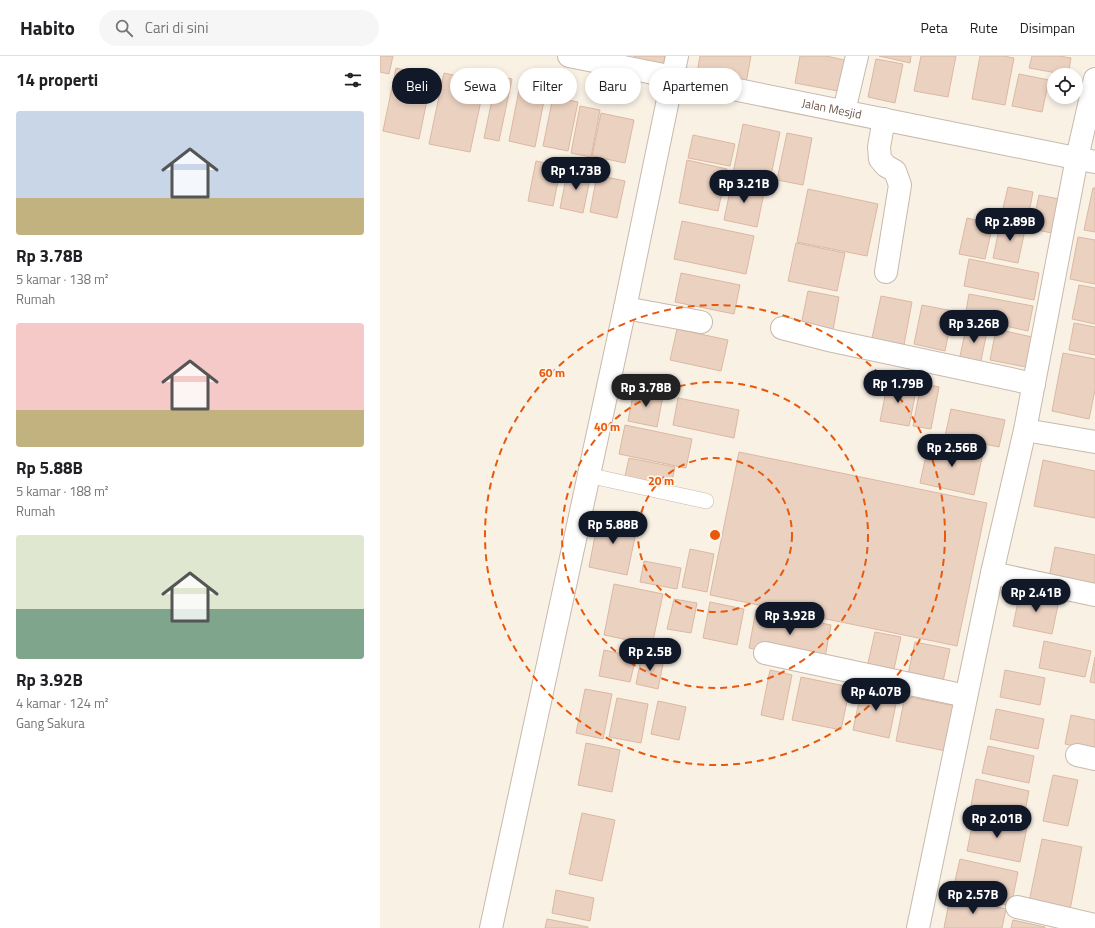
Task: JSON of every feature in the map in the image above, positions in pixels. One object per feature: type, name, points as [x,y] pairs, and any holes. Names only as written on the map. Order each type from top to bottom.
[{"type":"street","name":"Jalan Mesjid","points":[[569,56],[675,66],[844,111],[1086,160]]},
{"type":"street","points":[[844,111],[857,56]]},
{"type":"street","points":[[491,928],[587,475],[625,308],[675,66]]},
{"type":"street","points":[[918,928],[992,573],[1086,160],[1095,79]]},
{"type":"street","points":[[884,119],[879,147],[880,158],[886,166],[895,171],[900,185],[886,272]]},
{"type":"street","points":[[625,308],[701,322]]},
{"type":"street","points":[[782,328],[833,341],[1034,384]]},
{"type":"street","points":[[1025,430],[1095,442]]},
{"type":"street","points":[[992,573],[1095,595]]},
{"type":"street","points":[[765,654],[966,696]]},
{"type":"street","points":[[1017,907],[1095,925]]},
{"type":"lane","points":[[587,475],[706,501]]},
{"type":"building","points":[[380,56],[393,56],[389,74],[380,72]]},
{"type":"building","points":[[634,56],[665,56],[663,66],[633,60]]},
{"type":"building","points":[[700,56],[751,56],[746,83],[742,82],[742,68],[698,68]]},
{"type":"building","points":[[800,56],[826,56],[849,61],[843,92],[795,83]]},
{"type":"building","points":[[879,56],[911,56],[910,63]]},
{"type":"building","points":[[921,56],[956,56],[948,97],[914,91]]},
{"type":"building","points":[[980,56],[1003,56],[1014,58],[1005,105],[972,99]]},
{"type":"building","points":[[1032,56],[1059,56],[1071,58],[1069,68],[1047,68],[1047,71],[1029,68]]},
{"type":"building","points":[[876,59],[903,64],[895,103],[868,97]]},
{"type":"building","points":[[444,73],[450,74],[450,104],[480,104],[470,152],[429,144],[437,104],[442,104],[442,82]]},
{"type":"building","points":[[1019,74],[1047,80],[1047,89],[1042,112],[1012,106]]},
{"type":"building","points":[[392,87],[392,104],[426,104],[419,139],[383,131]]},
{"type":"building","points":[[518,95],[518,104],[543,104],[535,147],[509,141]]},
{"type":"building","points":[[578,102],[568,151],[543,146],[552,104],[577,104]]},
{"type":"building","points":[[491,104],[507,104],[499,141],[484,138]]},
{"type":"building","points":[[580,106],[600,110],[591,157],[571,153]]},
{"type":"building","points":[[601,113],[634,120],[625,163],[592,156]]},
{"type":"building","points":[[743,124],[780,132],[769,185],[732,178]]},
{"type":"building","points":[[787,133],[812,138],[803,185],[777,180]]},
{"type":"building","points":[[693,135],[735,144],[730,166],[688,158]]},
{"type":"building","points":[[687,160],[727,169],[718,211],[679,203]]},
{"type":"building","points":[[536,161],[561,166],[553,206],[528,201]]},
{"type":"building","points":[[568,169],[591,174],[583,213],[560,208]]},
{"type":"building","points":[[597,175],[625,181],[617,218],[590,212]]},
{"type":"building","points":[[732,181],[765,188],[757,227],[724,220]]},
{"type":"building","points":[[1008,187],[1033,192],[1028,218],[1002,213]]},
{"type":"building","points":[[1093,188],[1095,188],[1095,232],[1084,230]]},
{"type":"building","points":[[808,189],[878,204],[867,256],[797,242]]},
{"type":"building","points":[[1039,195],[1059,199],[1052,233],[1032,229]]},
{"type":"building","points":[[967,218],[993,224],[985,259],[959,254]]},
{"type":"building","points":[[1001,220],[1026,225],[1018,263],[993,258]]},
{"type":"building","points":[[682,221],[754,236],[746,274],[674,259]]},
{"type":"building","points":[[1078,237],[1095,240],[1095,284],[1070,279]]},
{"type":"building","points":[[796,243],[845,253],[837,291],[788,281]]},
{"type":"building","points":[[969,259],[1039,273],[1034,300],[964,286]]},
{"type":"building","points":[[681,273],[740,285],[734,314],[675,302]]},
{"type":"building","points":[[1079,285],[1095,288],[1095,324],[1072,319]]},
{"type":"building","points":[[808,291],[839,297],[832,336],[800,330]]},
{"type":"building","points":[[969,294],[1033,306],[1028,331],[965,317]]},
{"type":"building","points":[[881,296],[912,302],[903,350],[871,343]]},
{"type":"building","points":[[922,305],[953,311],[945,351],[914,344]]},
{"type":"building","points":[[967,323],[988,327],[980,365],[959,361]]},
{"type":"building","points":[[1074,323],[1095,327],[1095,355],[1069,350]]},
{"type":"building","points":[[677,329],[728,340],[721,371],[670,360]]},
{"type":"building","points":[[996,329],[1032,337],[1026,367],[990,360]]},
{"type":"building","points":[[1063,353],[1095,359],[1095,390],[1089,419],[1052,411]]},
{"type":"building","points":[[888,381],[917,386],[909,426],[880,421]]},
{"type":"building","points":[[921,383],[939,387],[931,429],[913,426]]},
{"type":"building","points":[[634,390],[663,396],[657,427],[628,421]]},
{"type":"building","points":[[678,398],[739,410],[734,438],[673,425]]},
{"type":"building","points":[[951,409],[1005,420],[999,447],[945,436]]},
{"type":"building","points":[[625,425],[692,439],[686,468],[619,454]]},
{"type":"building","points":[[929,442],[983,453],[974,495],[920,483]]},
{"type":"building","points":[[739,452],[987,503],[957,646],[710,595]]},
{"type":"building","points":[[629,458],[675,467],[670,490],[624,481]]},
{"type":"building","points":[[1043,460],[1095,471],[1095,518],[1034,506]]},
{"type":"building","points":[[599,515],[638,523],[627,575],[589,567]]},
{"type":"building","points":[[1055,547],[1095,555],[1095,587],[1049,578]]},
{"type":"building","points":[[690,549],[714,554],[707,592],[682,587]]},
{"type":"building","points":[[644,561],[681,568],[677,589],[640,582]]},
{"type":"building","points":[[614,584],[663,594],[652,645],[604,635]]},
{"type":"building","points":[[1020,592],[1059,600],[1052,634],[1013,626]]},
{"type":"building","points":[[674,599],[697,603],[691,633],[667,629]]},
{"type":"building","points":[[710,602],[744,609],[737,645],[703,638]]},
{"type":"building","points":[[756,610],[831,625],[824,663],[749,648]]},
{"type":"building","points":[[875,632],[901,637],[892,678],[866,672]]},
{"type":"building","points":[[1044,641],[1091,651],[1085,677],[1039,668]]},
{"type":"building","points":[[915,642],[950,649],[942,686],[907,679]]},
{"type":"building","points":[[604,650],[636,657],[630,682],[599,676]]},
{"type":"building","points":[[642,654],[664,659],[658,689],[636,684]]},
{"type":"building","points":[[1095,657],[1095,683],[1090,682]]},
{"type":"building","points":[[770,670],[792,675],[783,720],[761,715]]},
{"type":"building","points":[[1005,670],[1045,678],[1040,705],[1000,697]]},
{"type":"building","points":[[801,677],[850,687],[841,730],[792,720]]},
{"type":"building","points":[[862,687],[898,694],[889,738],[853,730]]},
{"type":"building","points":[[585,689],[612,694],[603,739],[576,733]]},
{"type":"building","points":[[905,696],[955,706],[946,751],[896,741]]},
{"type":"building","points":[[617,698],[648,704],[641,743],[609,737]]},
{"type":"building","points":[[658,701],[686,707],[679,740],[651,734]]},
{"type":"building","points":[[996,709],[1044,719],[1038,749],[990,739]]},
{"type":"building","points":[[1071,715],[1095,720],[1095,750],[1065,744]]},
{"type":"building","points":[[586,743],[620,750],[612,792],[578,785]]},
{"type":"building","points":[[988,746],[1034,756],[1029,783],[982,773]]},
{"type":"building","points":[[1053,775],[1078,780],[1068,826],[1043,821]]},
{"type":"building","points":[[976,779],[1029,791],[1023,821],[970,811]]},
{"type":"building","points":[[582,813],[615,820],[602,881],[569,874]]},
{"type":"building","points":[[974,816],[1027,827],[1020,862],[967,851]]},
{"type":"building","points":[[1042,839],[1082,847],[1070,910],[1029,902]]},
{"type":"building","points":[[960,859],[1018,872],[1011,906],[952,894]]},
{"type":"building","points":[[556,890],[594,898],[590,921],[552,913]]},
{"type":"building","points":[[950,897],[1006,909],[1002,928],[944,928]]},
{"type":"building","points":[[547,919],[588,927],[588,928],[545,928]]},
{"type":"building","points":[[1013,920],[1045,927],[1045,928],[1011,928]]}]
